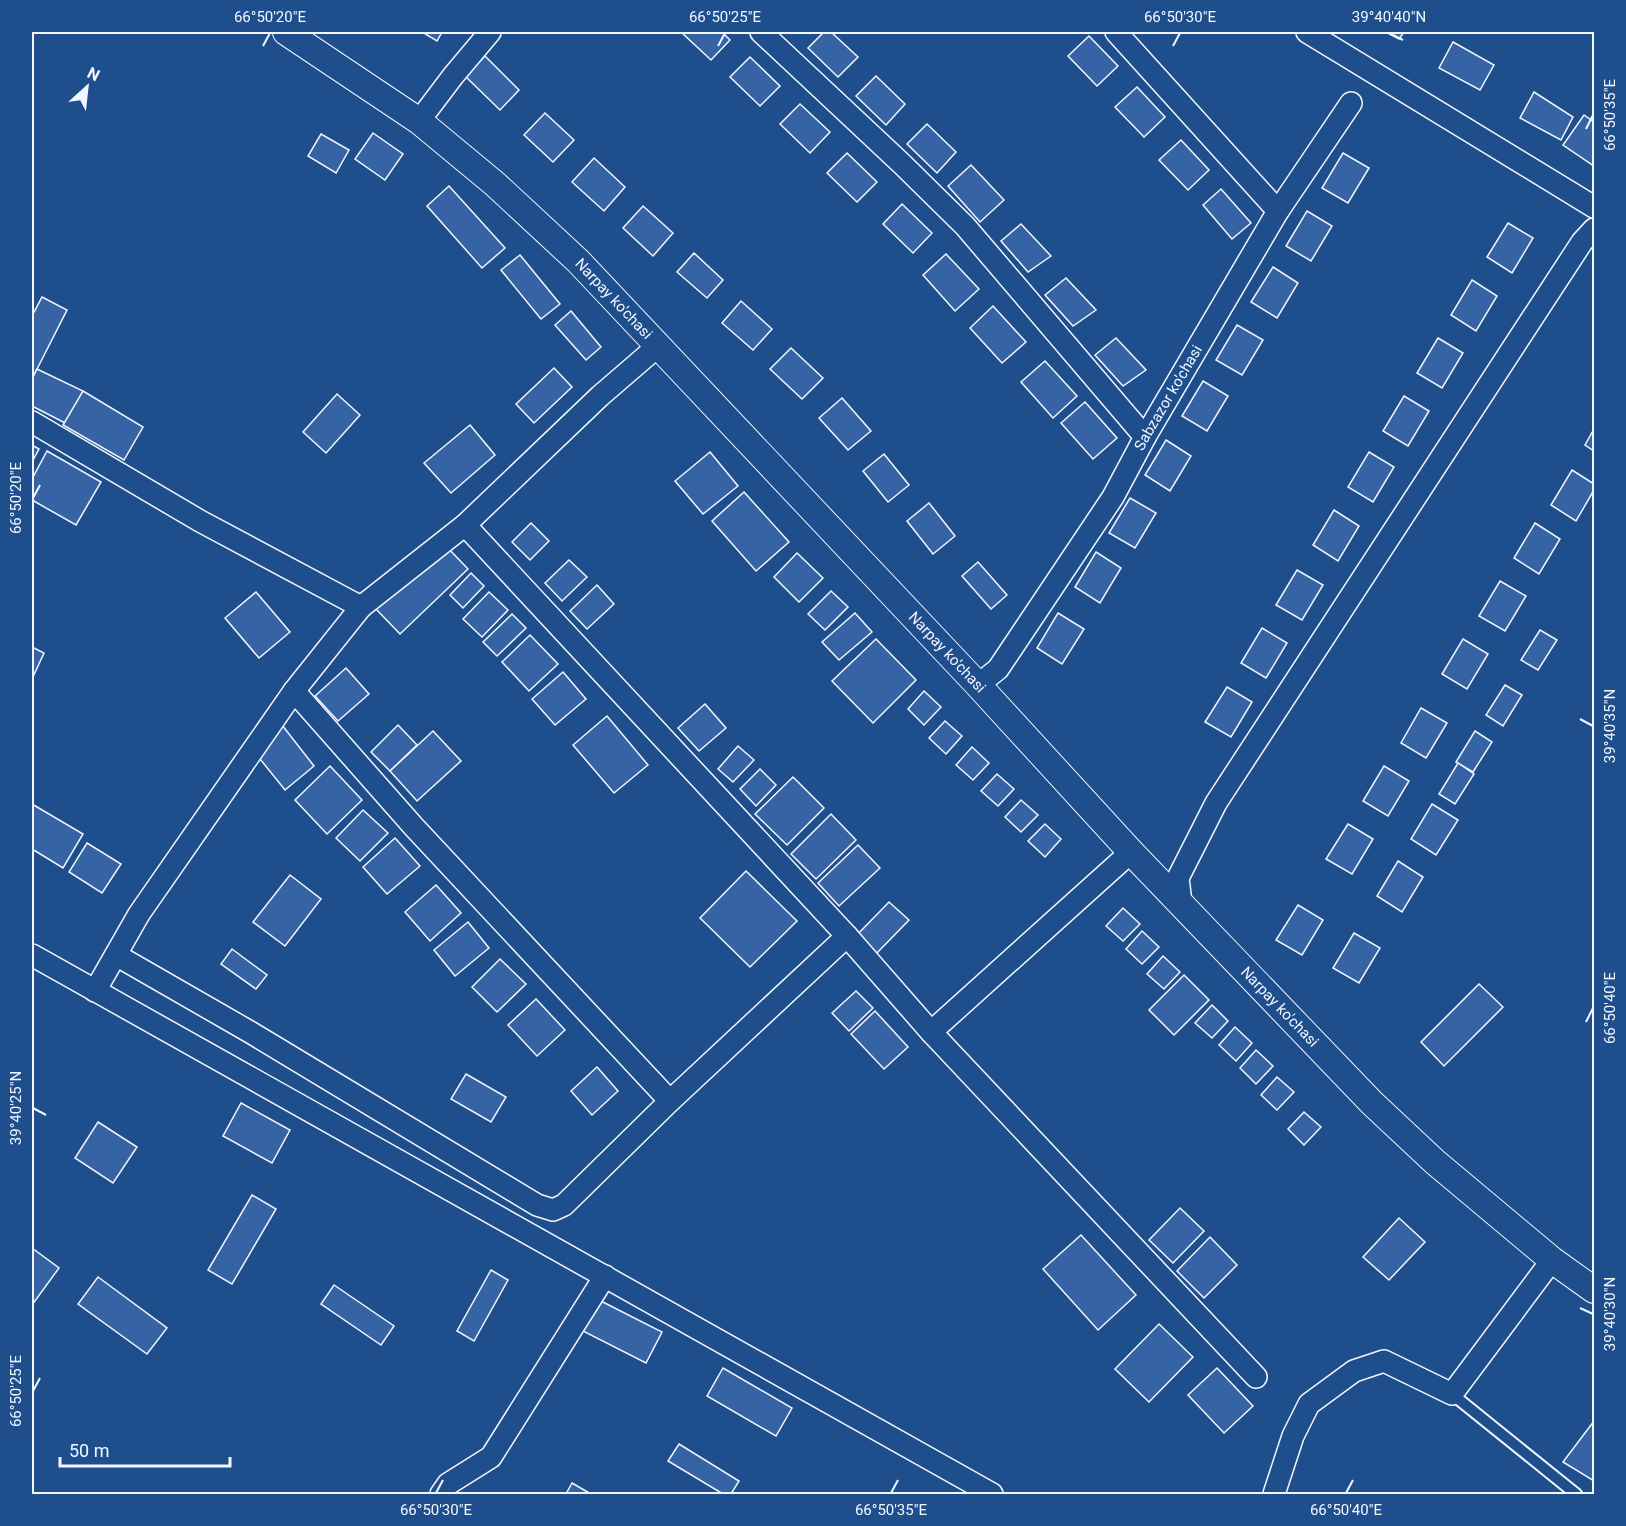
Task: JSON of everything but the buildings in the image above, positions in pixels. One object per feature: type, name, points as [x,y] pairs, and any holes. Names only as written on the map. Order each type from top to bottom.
[{"type":"street","name":"Narpay ko'chasi","points":[[286,32],[419,121],[495,184],[569,254],[978,684],[1131,852],[1372,1103],[1435,1162],[1552,1260],[1594,1290]]},
{"type":"street","points":[[419,121],[490,32]]},
{"type":"street","points":[[761,32],[965,226],[1145,437]]},
{"type":"street","points":[[1116,32],[1278,211]]},
{"type":"street","points":[[1307,32],[1594,207]]},
{"type":"street","name":"Sabzazor ko'chasi","points":[[978,684],[999,669],[1113,497],[1145,437],[1278,211],[1351,103]]},
{"type":"street","points":[[1181,903],[1178,878],[1216,803],[1582,242],[1594,229]]},
{"type":"street","points":[[95,992],[139,914],[294,691],[361,607],[465,525],[600,396],[658,346]]},
{"type":"street","points":[[32,422],[200,521],[361,607]]},
{"type":"street","points":[[465,525],[847,936],[931,1032],[1256,1377]]},
{"type":"street","points":[[294,691],[414,827],[670,1101]]},
{"type":"street","points":[[931,1032],[1131,852]]},
{"type":"street","points":[[116,955],[250,1032],[537,1205],[553,1210],[564,1205],[670,1101],[847,936]]},
{"type":"street","points":[[32,955],[992,1494]]},
{"type":"street","points":[[1274,1494],[1293,1436],[1309,1404],[1354,1371],[1384,1361],[1452,1394],[1552,1260]]},
{"type":"street","points":[[441,1494],[447,1484],[491,1457],[605,1275]]},
{"type":"lane","points":[[1452,1394],[1576,1494]]}]
